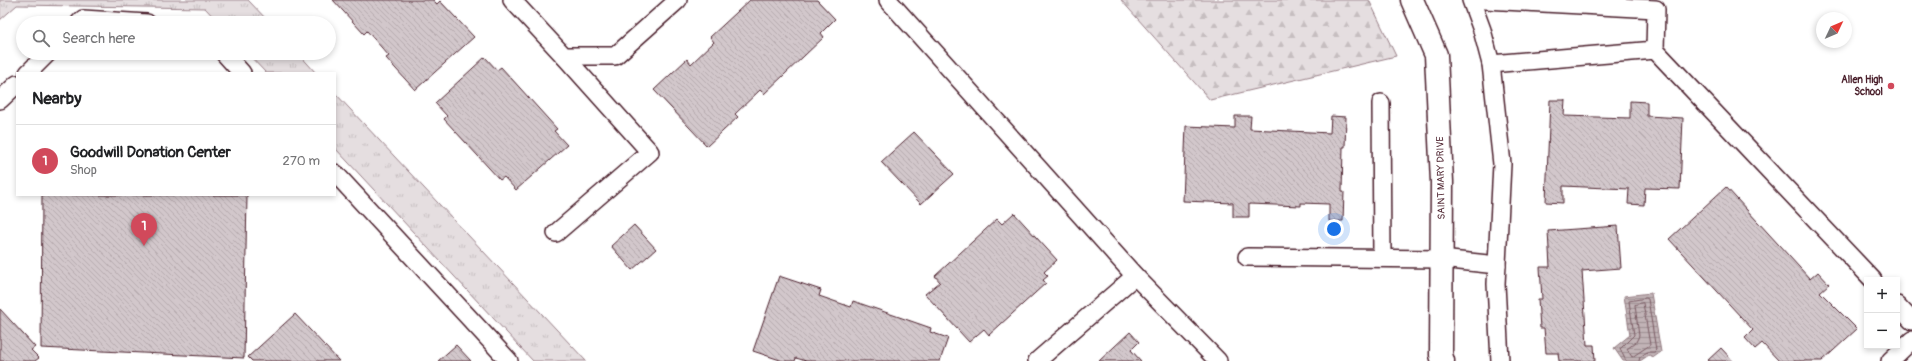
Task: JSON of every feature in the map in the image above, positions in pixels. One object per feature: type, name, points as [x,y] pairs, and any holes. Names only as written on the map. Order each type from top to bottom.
[{"type":"street","name":"SAINT MARY DRIVE","points":[[1412,0],[1436,55],[1442,182],[1441,355],[1443,361]]},
{"type":"lane","points":[[512,0],[650,152],[556,233]]},
{"type":"lane","points":[[564,56],[615,56],[678,0]]},
{"type":"lane","points":[[888,0],[1134,276],[1218,361]]},
{"type":"lane","points":[[1471,0],[1482,30],[1491,64],[1502,164],[1496,284],[1500,361]]},
{"type":"lane","points":[[1485,0],[1656,9],[1655,50],[1870,277]]},
{"type":"lane","points":[[1491,64],[1655,50]]},
{"type":"lane","points":[[29,72],[41,60]]},
{"type":"lane","points":[[230,60],[241,72]]},
{"type":"lane","points":[[0,100],[16,85]]},
{"type":"lane","points":[[1381,104],[1382,258]]},
{"type":"lane","points":[[336,174],[509,361]]},
{"type":"lane","points":[[1247,257],[1441,258],[1497,265]]},
{"type":"lane","points":[[1037,361],[1134,276]]},
{"type":"lane","points":[[1900,308],[1912,321]]},
{"type":"lane","points":[[1890,361],[1912,340]]},
{"type":"green space","points":[[0,0],[248,0],[263,16],[212,16],[205,8],[17,5],[0,20]]},
{"type":"green space","points":[[1121,0],[1369,0],[1396,56],[1210,100]]},
{"type":"green space","points":[[254,60],[304,60],[315,72],[265,72]]},
{"type":"green space","points":[[336,94],[586,361],[533,361],[336,149]]},
{"type":"water","points":[[1651,293],[1661,352],[1654,357],[1649,355],[1640,361],[1623,361],[1614,348],[1630,335],[1624,296]]},
{"type":"building","points":[[333,0],[433,0],[437,4],[440,1],[474,37],[415,90],[386,58],[389,56],[367,31],[364,34]]},
{"type":"building","points":[[750,0],[817,0],[835,19],[821,33],[824,37],[764,94],[760,90],[735,114],[738,117],[707,146],[654,90],[687,59],[691,64],[714,42],[710,37]]},
{"type":"building","points":[[485,57],[497,70],[501,67],[557,129],[554,131],[567,145],[516,190],[504,177],[500,180],[444,119],[447,116],[435,103]]},
{"type":"building","points":[[1550,100],[1565,100],[1564,116],[1630,118],[1630,101],[1647,102],[1647,116],[1683,118],[1680,189],[1645,188],[1644,205],[1628,204],[1629,189],[1563,186],[1563,203],[1546,202]]},
{"type":"building","points":[[1235,116],[1251,116],[1250,129],[1330,133],[1331,116],[1346,117],[1345,147],[1343,147],[1343,221],[1329,221],[1329,204],[1301,203],[1301,206],[1249,204],[1249,217],[1233,217],[1233,203],[1183,201],[1186,126],[1235,128]]},
{"type":"building","points":[[914,132],[954,174],[921,204],[881,162]]},
{"type":"building","points":[[1726,187],[1810,279],[1818,272],[1829,284],[1820,292],[1857,329],[1822,361],[1779,361],[1762,343],[1755,349],[1745,338],[1753,330],[1669,239]]},
{"type":"building","points":[[42,196],[247,196],[244,358],[41,348]]},
{"type":"building","points":[[1014,213],[1057,260],[1044,272],[1048,276],[1043,280],[1046,283],[989,335],[984,329],[969,342],[925,294],[940,282],[935,276],[997,219],[1002,224]]},
{"type":"building","points":[[634,225],[656,249],[632,270],[611,246]]},
{"type":"building","points":[[1618,226],[1621,268],[1582,271],[1587,345],[1594,345],[1595,361],[1559,361],[1558,353],[1546,353],[1544,328],[1540,328],[1538,299],[1542,299],[1540,267],[1550,267],[1548,231]]},
{"type":"building","points":[[779,276],[821,290],[819,296],[851,307],[853,301],[931,328],[930,332],[948,338],[940,361],[806,361],[796,358],[795,361],[783,361],[753,351]]},
{"type":"building","points":[[0,309],[35,347],[31,350],[39,358],[35,361],[0,361]]},
{"type":"building","points":[[295,314],[339,361],[252,361],[248,357]]},
{"type":"building","points":[[1130,332],[1139,342],[1131,350],[1141,361],[1099,361]]},
{"type":"building","points":[[456,345],[471,361],[438,361]]},
{"type":"building","points":[[1721,348],[1733,361],[1707,361]]},
{"type":"place","name":"Allen High School","points":[[1891,86]]},
{"type":"place","name":"Goodwill Donation Center","points":[[144,246]]}]
